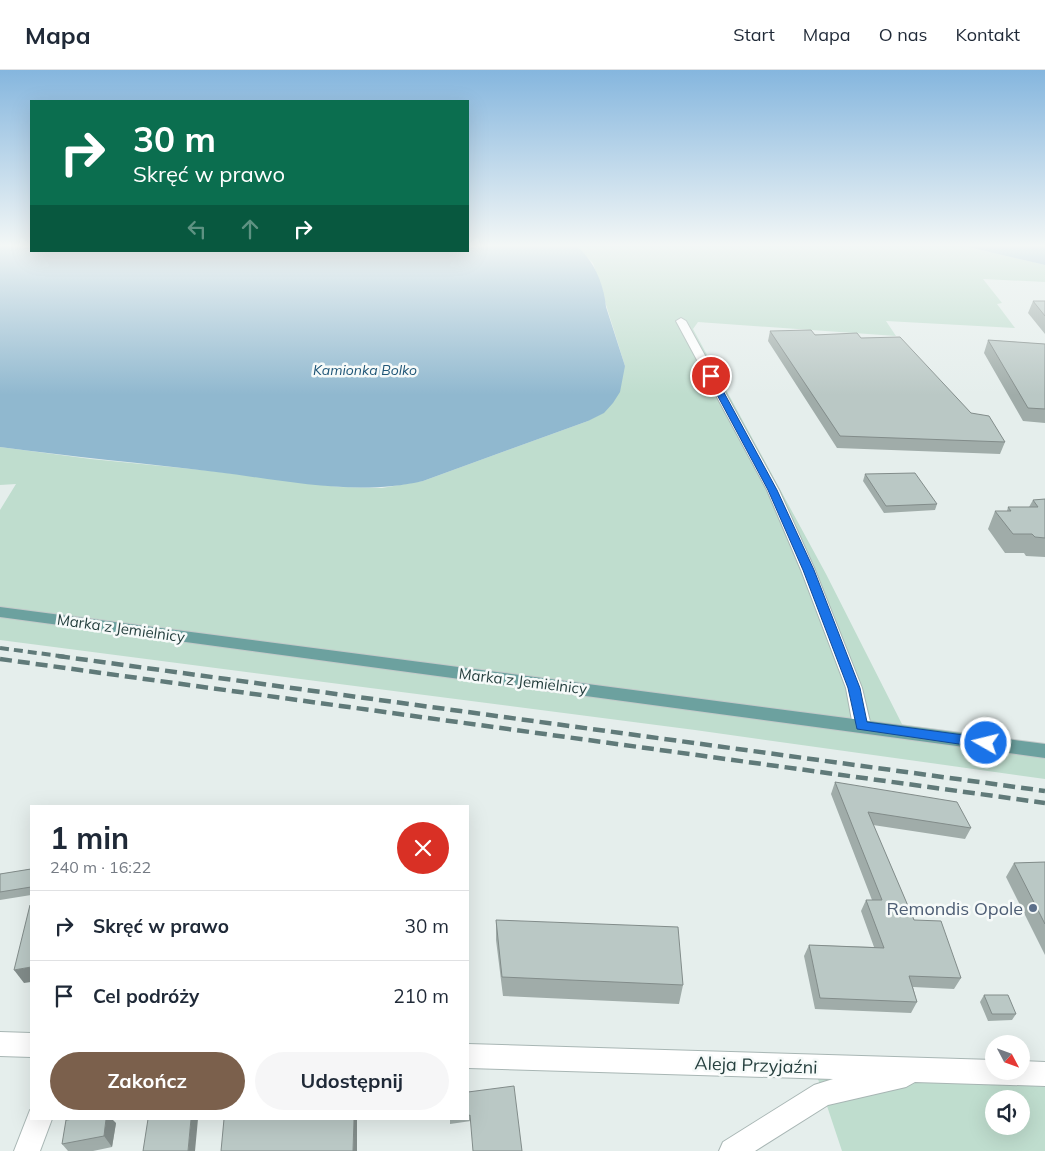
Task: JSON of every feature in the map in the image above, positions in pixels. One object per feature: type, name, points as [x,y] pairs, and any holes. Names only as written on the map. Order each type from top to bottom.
[{"type":"main road","name":"Marka z Jemielnicy","points":[[0,612],[1045,750]]},
{"type":"street","points":[[681,321],[773,490],[808,570],[854,688],[862,726]]},
{"type":"street","points":[[0,1044],[30,1045]]},
{"type":"street","name":"Aleja Przyjaźni","points":[[469,1056],[1045,1074]]},
{"type":"street","points":[[732,1151],[823,1094],[926,1070]]},
{"type":"street","points":[[28,1151],[39,1120]]},
{"type":"green space","points":[[603,294],[995,294],[1002,303],[997,304],[1015,328],[886,321],[896,336],[698,322],[693,329],[826,574],[906,732],[1045,751],[1045,779],[695,730],[0,640],[0,510],[16,484],[0,485],[0,447],[339,487],[382,488],[423,481],[588,421],[625,366]]},
{"type":"green space","points":[[814,1067],[985,1072],[985,1080],[1030,1080],[1030,1074],[1045,1074],[1045,1151],[842,1151]]},
{"type":"water","name":"Kamionka Bolko","points":[[0,294],[604,294],[606,307],[625,366],[620,392],[604,413],[588,421],[423,481],[397,486],[320,486],[0,447]]},
{"type":"building","points":[[1033,301],[1045,301],[1045,316]]},
{"type":"building","points":[[811,330],[815,335],[857,333],[861,338],[900,337],[971,413],[989,416],[1005,442],[840,436],[770,331]]},
{"type":"building","points":[[988,340],[1045,344],[1045,409],[1028,408]]},
{"type":"building","points":[[915,473],[937,504],[886,506],[865,474]]},
{"type":"building","points":[[1045,499],[1045,538],[1035,537],[1032,534],[1013,534],[995,511],[1011,511],[1008,507],[1038,507],[1033,500]]},
{"type":"building","points":[[835,782],[957,802],[971,828],[868,812],[914,920],[941,921],[961,978],[909,976],[917,1002],[820,998],[809,945],[884,948],[866,900],[882,900]]},
{"type":"building","points":[[1045,862],[1045,924],[1014,863]]},
{"type":"building","points":[[30,869],[30,887],[0,892],[0,874]]},
{"type":"building","points":[[30,905],[30,967],[14,970]]},
{"type":"building","points":[[496,920],[678,927],[683,985],[502,977]]},
{"type":"building","points":[[984,995],[1008,995],[1016,1014],[992,1014]]},
{"type":"building","points":[[514,1086],[522,1151],[473,1151],[469,1116],[469,1092]]},
{"type":"building","points":[[66,1120],[106,1120],[104,1136],[62,1144]]},
{"type":"building","points":[[148,1120],[191,1120],[188,1151],[143,1151]]},
{"type":"building","points":[[224,1120],[354,1120],[353,1151],[221,1151]]},
{"type":"railway","points":[[0,648],[67,657]]},
{"type":"railway","points":[[58,656],[1045,791]]},
{"type":"railway","points":[[0,659],[1045,803]]},
{"type":"place","name":"Remondis Opole","points":[[1033,908]]},
{"type":"route","points":[[711,376],[773,490],[808,570],[854,688],[862,726],[986,743]]}]
